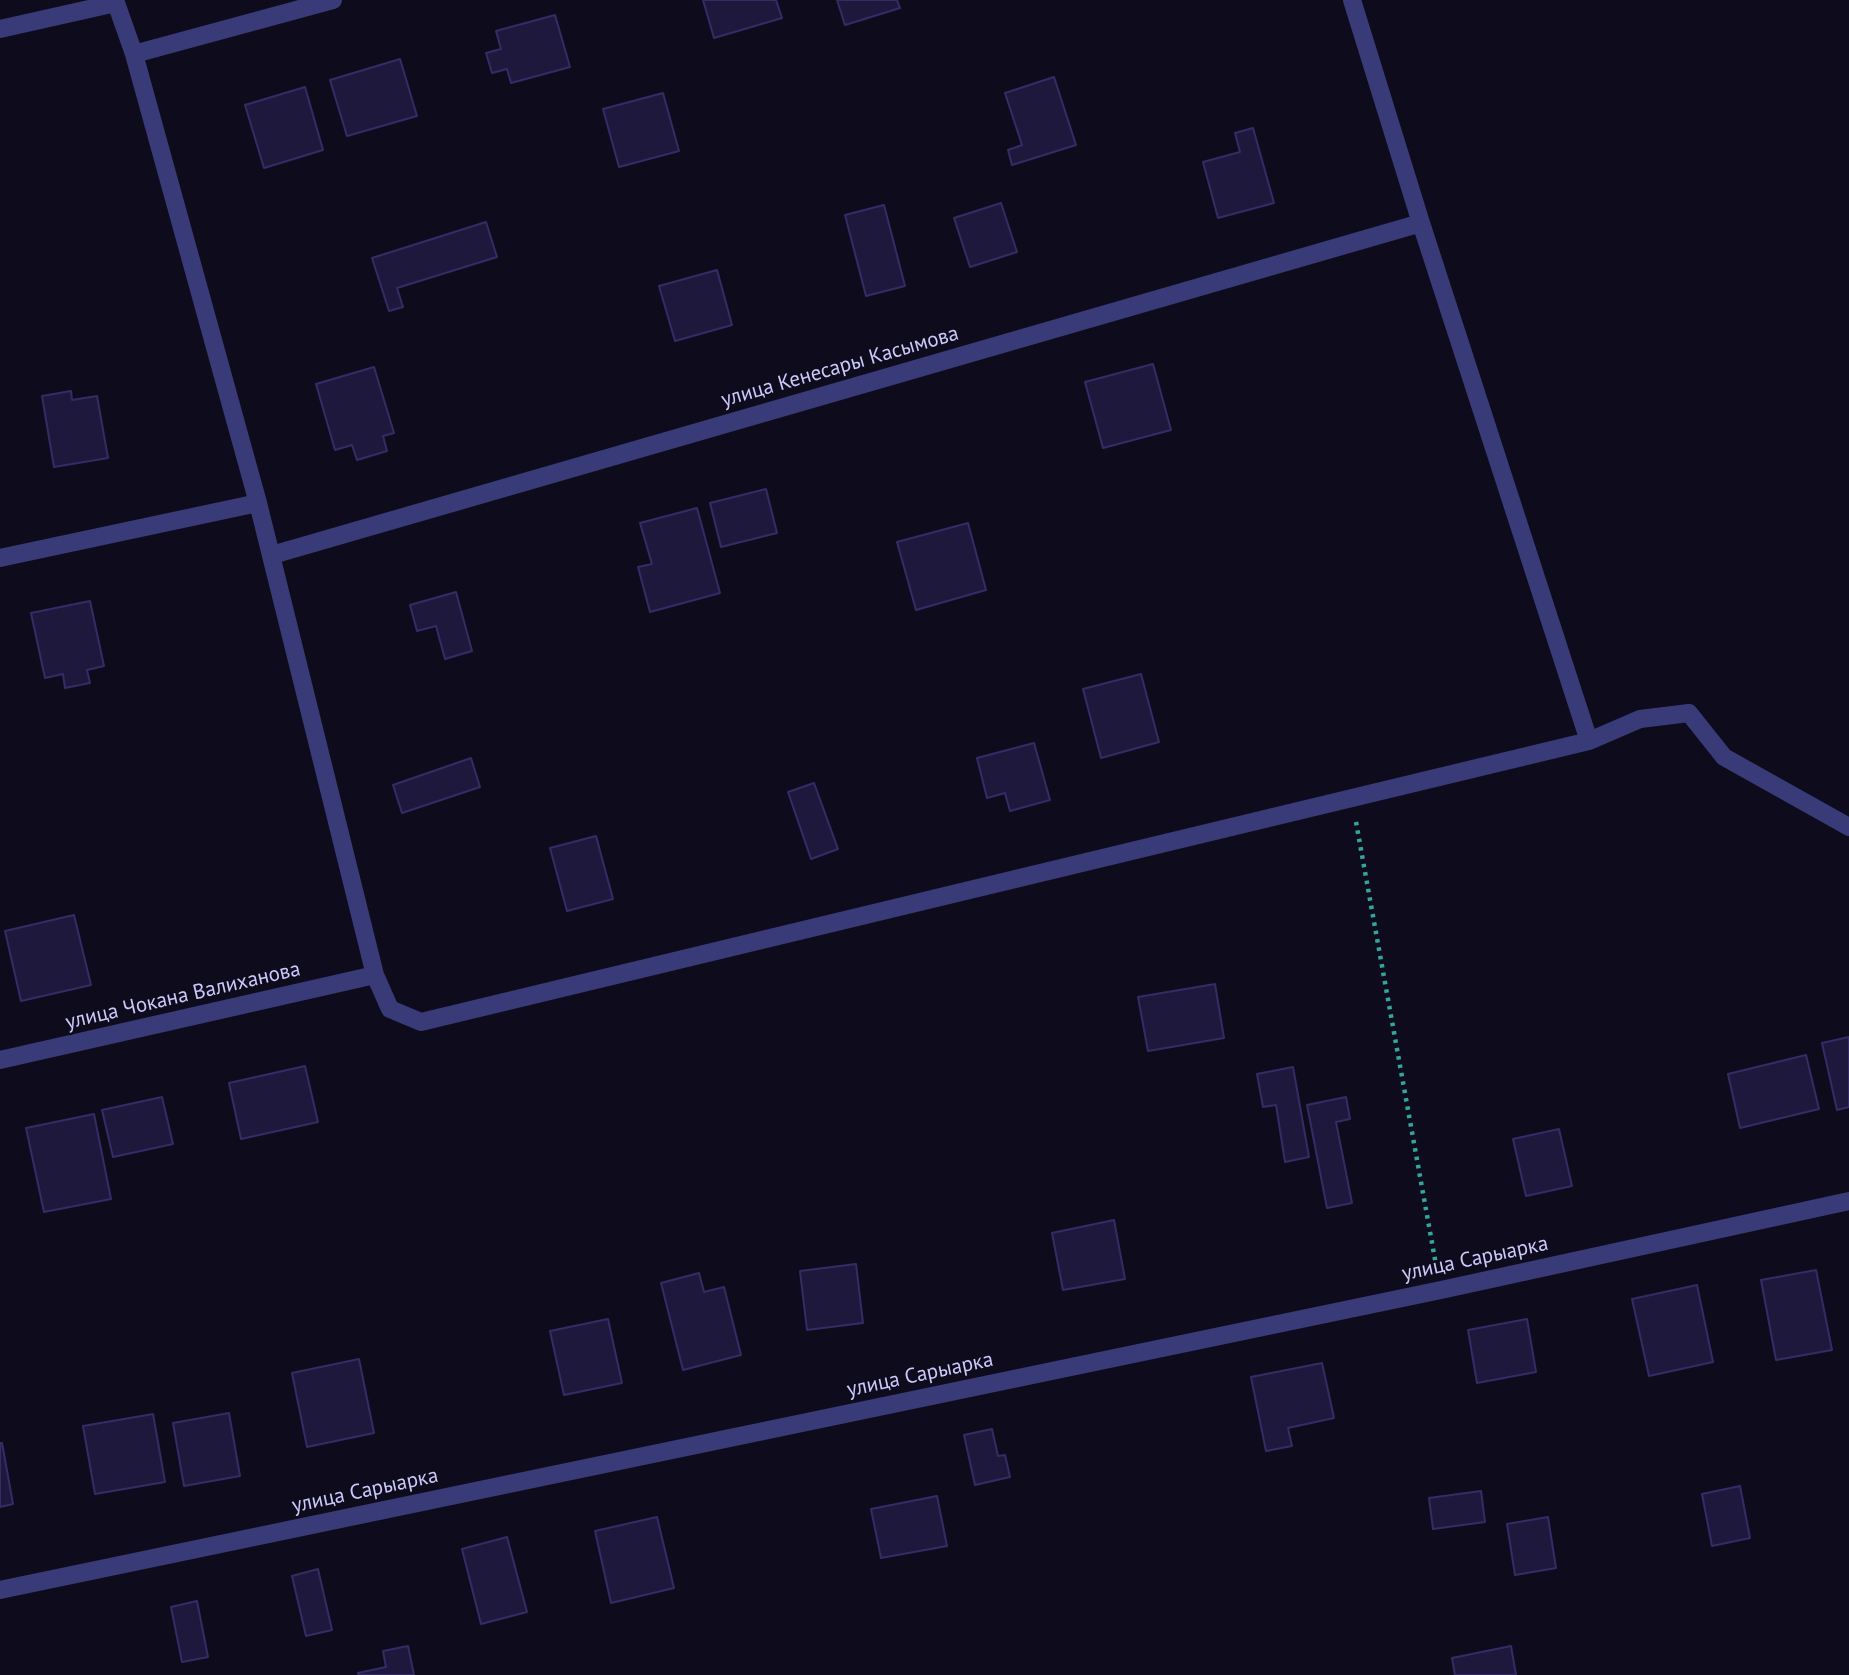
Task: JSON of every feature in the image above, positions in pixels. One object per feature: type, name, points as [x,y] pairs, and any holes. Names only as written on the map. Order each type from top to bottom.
[{"type":"street","points":[[134,54],[333,0]]},
{"type":"street","points":[[1352,0],[1421,223],[1590,741]]},
{"type":"street","points":[[0,29],[116,2],[134,54],[272,555],[375,975],[390,1009],[421,1022],[1590,741],[1640,719],[1689,713],[1724,757],[1849,827]]},
{"type":"street","name":"улица Кенесары Касымова","points":[[272,555],[1421,223]]},
{"type":"street","points":[[0,558],[258,503]]},
{"type":"street","name":"улица Чокана Валиханова","points":[[0,1060],[375,975]]},
{"type":"street","name":"улица Сарыарка","points":[[0,1590],[1441,1290],[1849,1201]]},
{"type":"path","points":[[1352,798],[1441,1290]]},
{"type":"building","points":[[703,0],[776,0],[782,18],[714,38]]},
{"type":"building","points":[[837,0],[897,0],[900,8],[845,25]]},
{"type":"building","points":[[555,15],[570,67],[511,83],[507,69],[492,73],[486,53],[501,49],[496,31]]},
{"type":"building","points":[[400,59],[417,116],[347,136],[330,80]]},
{"type":"building","points":[[1054,77],[1076,145],[1012,165],[1008,150],[1022,145],[1005,93]]},
{"type":"building","points":[[305,87],[323,150],[264,168],[245,105]]},
{"type":"building","points":[[663,93],[679,151],[619,167],[603,109]]},
{"type":"building","points":[[1253,128],[1274,203],[1218,218],[1203,162],[1240,152],[1235,133]]},
{"type":"building","points":[[1001,203],[1017,252],[970,267],[954,218]]},
{"type":"building","points":[[884,205],[905,286],[866,296],[845,215]]},
{"type":"building","points":[[486,222],[497,257],[397,288],[403,307],[389,311],[372,258]]},
{"type":"building","points":[[717,270],[732,325],[675,341],[659,286]]},
{"type":"building","points":[[1153,364],[1171,430],[1103,448],[1085,382]]},
{"type":"building","points":[[374,367],[394,433],[383,436],[387,451],[357,460],[352,445],[335,450],[316,384]]},
{"type":"building","points":[[71,391],[72,400],[97,396],[108,458],[54,467],[42,396]]},
{"type":"building","points":[[766,489],[777,533],[721,547],[710,503]]},
{"type":"building","points":[[697,508],[720,593],[650,612],[638,567],[652,564],[640,523]]},
{"type":"building","points":[[968,523],[986,590],[916,610],[897,542]]},
{"type":"building","points":[[456,592],[472,651],[445,659],[436,626],[417,631],[410,605]]},
{"type":"building","points":[[90,601],[104,666],[87,670],[90,683],[65,688],[63,674],[45,678],[31,613]]},
{"type":"building","points":[[1141,674],[1159,742],[1101,758],[1083,689]]},
{"type":"building","points":[[1034,743],[1050,800],[1010,811],[1005,793],[987,798],[977,758]]},
{"type":"building","points":[[471,758],[480,787],[402,813],[393,785]]},
{"type":"building","points":[[814,783],[838,849],[811,859],[788,792]]},
{"type":"building","points":[[596,836],[613,899],[567,911],[550,848]]},
{"type":"building","points":[[74,915],[91,985],[21,1001],[5,931]]},
{"type":"building","points":[[1215,984],[1224,1038],[1148,1051],[1138,997]]},
{"type":"building","points":[[1849,1037],[1849,1107],[1837,1110],[1822,1043]]},
{"type":"building","points":[[1806,1055],[1819,1109],[1740,1128],[1728,1074]]},
{"type":"building","points":[[305,1066],[318,1122],[241,1139],[229,1083]]},
{"type":"building","points":[[1293,1067],[1309,1157],[1285,1162],[1276,1105],[1263,1107],[1257,1074]]},
{"type":"building","points":[[162,1097],[173,1144],[113,1157],[102,1110]]},
{"type":"building","points":[[1346,1097],[1350,1119],[1336,1122],[1352,1203],[1327,1208],[1307,1105]]},
{"type":"building","points":[[94,1114],[111,1199],[44,1212],[26,1128]]},
{"type":"building","points":[[1559,1129],[1572,1186],[1526,1196],[1513,1139]]},
{"type":"building","points":[[1114,1220],[1125,1279],[1063,1290],[1052,1233]]},
{"type":"building","points":[[856,1264],[863,1323],[807,1330],[800,1271]]},
{"type":"building","points":[[1816,1270],[1832,1350],[1776,1360],[1761,1280]]},
{"type":"building","points":[[699,1273],[704,1292],[724,1287],[741,1355],[683,1370],[661,1283]]},
{"type":"building","points":[[1697,1285],[1713,1362],[1649,1376],[1632,1299]]},
{"type":"building","points":[[608,1319],[622,1383],[564,1395],[550,1331]]},
{"type":"building","points":[[1527,1319],[1536,1372],[1477,1383],[1468,1330]]},
{"type":"building","points":[[359,1359],[374,1433],[307,1447],[292,1373]]},
{"type":"building","points":[[1322,1363],[1334,1418],[1288,1428],[1292,1446],[1266,1451],[1251,1377]]},
{"type":"building","points":[[229,1413],[240,1476],[184,1486],[173,1423]]},
{"type":"building","points":[[153,1414],[165,1482],[95,1494],[83,1426]]},
{"type":"building","points":[[992,1429],[998,1456],[1005,1455],[1010,1477],[975,1485],[964,1435]]},
{"type":"building","points":[[0,1443],[13,1504],[0,1507]]},
{"type":"building","points":[[1740,1486],[1750,1538],[1712,1546],[1702,1494]]},
{"type":"building","points":[[1481,1491],[1485,1522],[1433,1529],[1429,1498]]},
{"type":"building","points":[[937,1496],[947,1546],[881,1558],[871,1509]]},
{"type":"building","points":[[657,1517],[674,1588],[611,1603],[595,1531]]},
{"type":"building","points":[[1548,1517],[1556,1568],[1515,1575],[1507,1524]]},
{"type":"building","points":[[507,1537],[527,1612],[481,1624],[462,1549]]},
{"type":"building","points":[[318,1569],[332,1630],[306,1636],[292,1576]]},
{"type":"building","points":[[197,1601],[208,1657],[182,1662],[171,1607]]},
{"type":"building","points":[[408,1646],[414,1675],[359,1675],[358,1673],[386,1667],[383,1651]]},
{"type":"building","points":[[1511,1646],[1516,1675],[1455,1675],[1452,1658]]}]
